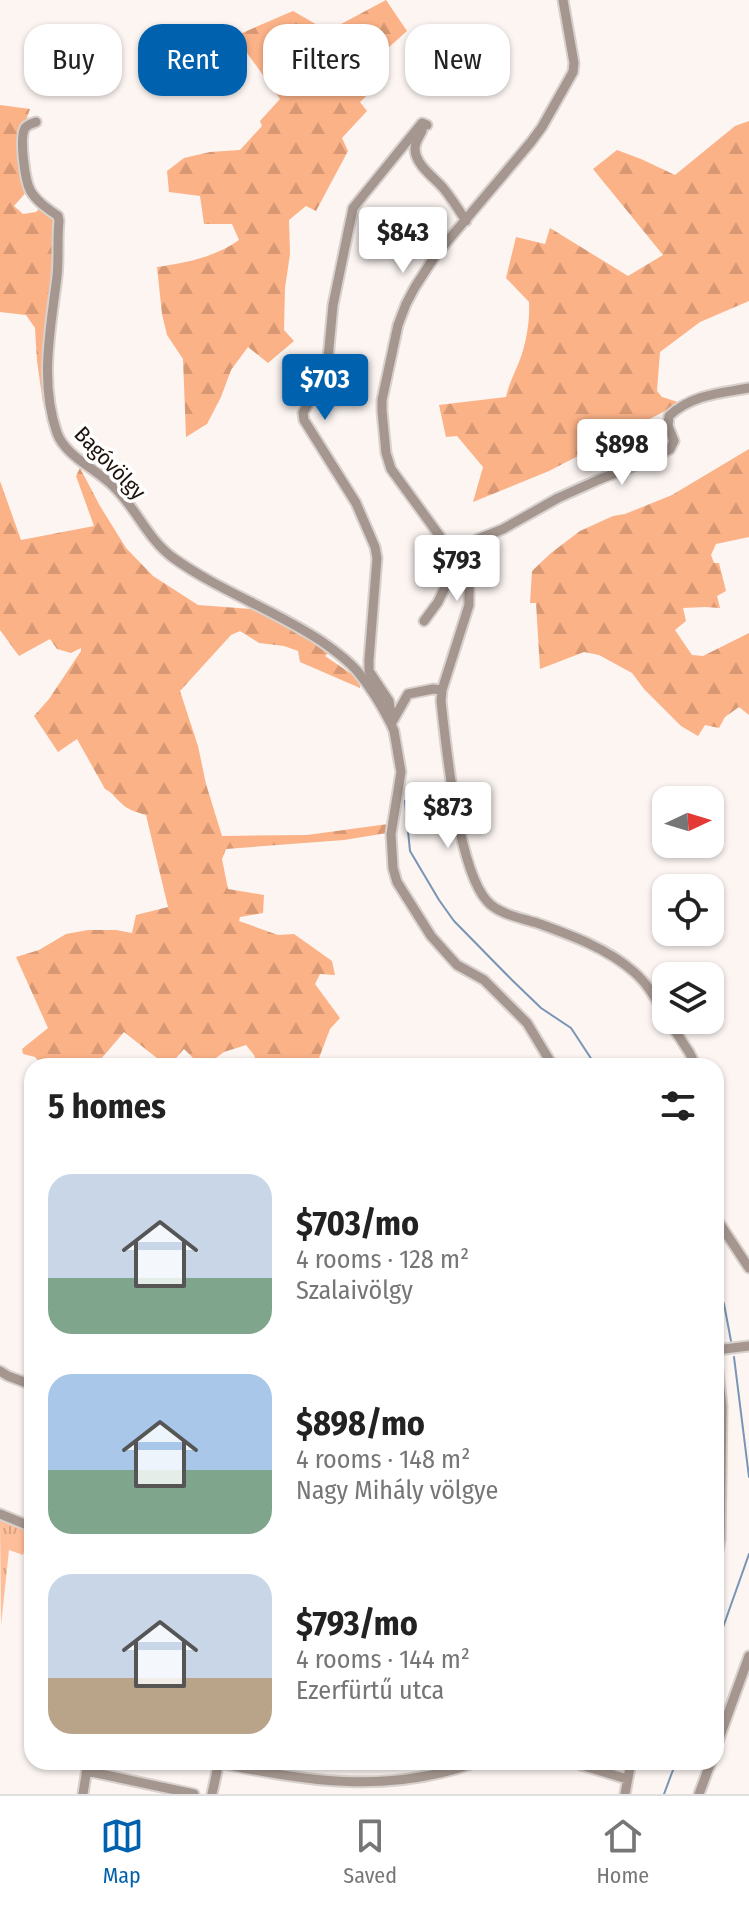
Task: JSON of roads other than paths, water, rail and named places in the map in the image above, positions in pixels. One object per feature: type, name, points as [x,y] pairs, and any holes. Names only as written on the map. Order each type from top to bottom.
[{"type":"street","points":[[563,0],[573,72],[542,127],[424,270],[406,304],[398,325],[382,400],[386,453],[391,469],[439,535],[469,584],[469,605],[441,701],[463,841],[479,891],[503,912],[572,935],[606,952],[634,972],[652,993]]},
{"type":"street","name":"Bagóvölgy","points":[[36,122],[24,129],[27,182],[31,193],[58,216],[59,221],[57,274],[47,352],[49,394],[56,433],[62,443],[114,487],[157,544],[206,580],[291,621],[335,651],[357,671],[391,719]]},
{"type":"street","points":[[466,221],[417,157],[416,141],[427,125],[422,123],[353,208],[333,305],[327,369],[303,413],[304,420],[356,503],[375,547],[377,558],[369,671],[389,701],[401,772],[391,834],[397,882],[431,936],[457,965],[484,980],[527,1023],[548,1058]]},
{"type":"street","points":[[424,621],[438,602],[463,553],[478,539],[503,529],[558,498],[670,449],[674,441],[668,426],[669,416],[686,403],[705,396],[749,388]]},
{"type":"street","points":[[391,719],[408,694],[442,690]]},
{"type":"street","points":[[677,1034],[692,1058]]},
{"type":"street","points":[[724,1230],[749,1268]]},
{"type":"street","points":[[724,1349],[749,1346]]},
{"type":"street","points":[[0,1371],[24,1382]]},
{"type":"street","points":[[0,1514],[24,1524]]},
{"type":"street","points":[[724,1725],[749,1656]]},
{"type":"street","points":[[83,1794],[87,1770]]},
{"type":"street","points":[[100,1770],[194,1794]]},
{"type":"street","points":[[212,1794],[217,1770]]},
{"type":"street","points":[[253,1770],[310,1782],[368,1786],[428,1780],[459,1770]]},
{"type":"street","points":[[597,1770],[627,1779]]},
{"type":"street","points":[[625,1794],[629,1770]]},
{"type":"street","points":[[699,1794],[708,1770]]},
{"type":"waterway","points":[[405,801],[410,851],[454,921],[541,1008],[571,1028],[591,1058]]},
{"type":"waterway","points":[[724,1304],[731,1341]]},
{"type":"waterway","points":[[734,1357],[749,1477]]},
{"type":"waterway","points":[[724,1624],[749,1554]]},
{"type":"waterway","points":[[664,1794],[673,1770]]}]
